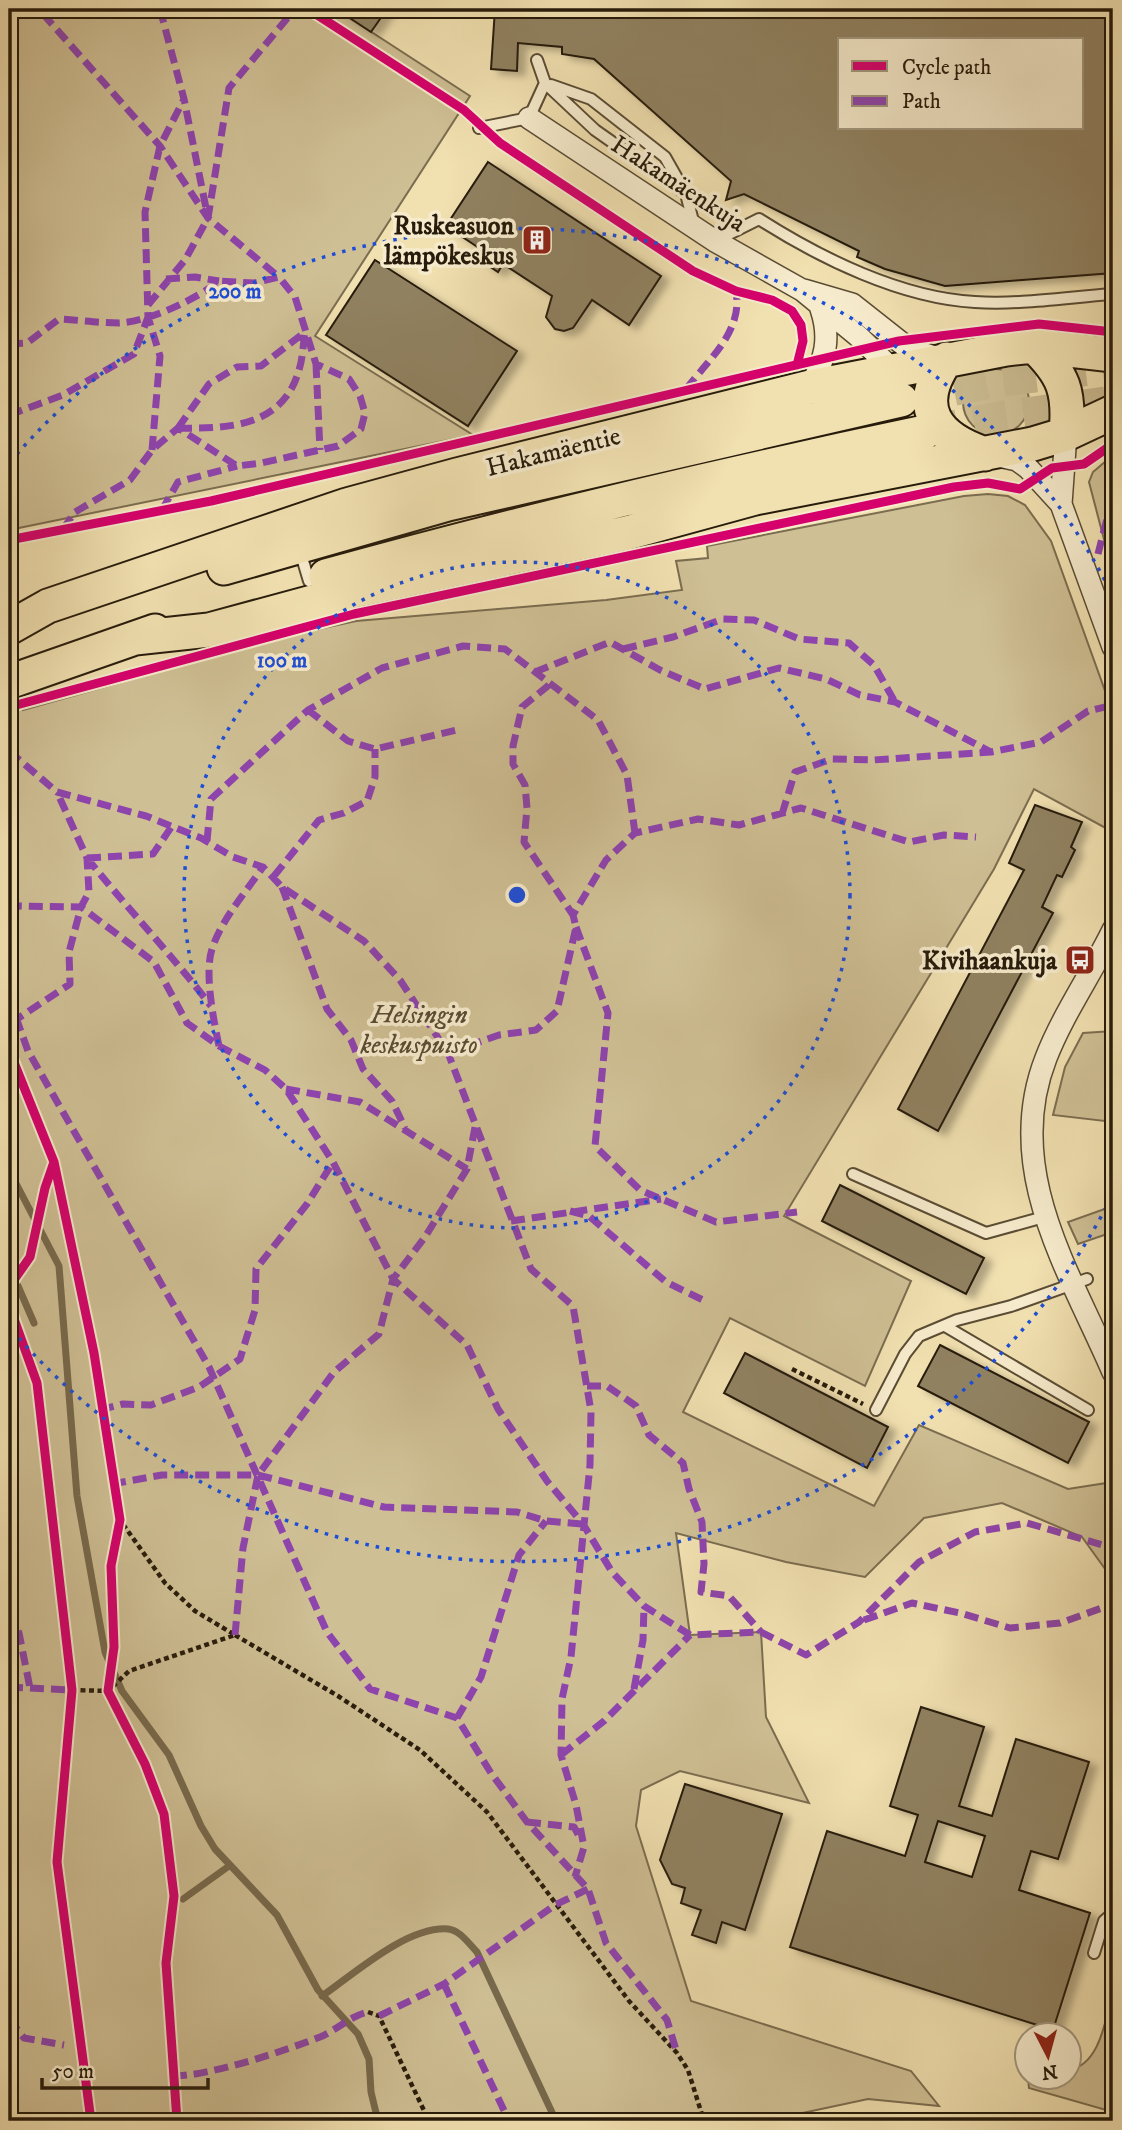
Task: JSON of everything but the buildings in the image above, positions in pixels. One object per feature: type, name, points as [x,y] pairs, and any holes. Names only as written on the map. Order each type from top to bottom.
[{"type":"main road","name":"Hakamäentie","points":[[9,630],[48,624],[220,569],[448,504],[897,385],[947,359],[1034,346],[1113,355]]},
{"type":"main road","points":[[1034,346],[1057,370],[1064,385],[1067,400],[1066,434]]},
{"type":"main road","points":[[929,425],[932,386],[947,359]]},
{"type":"main road","name":"Hakamäentie","points":[[9,630],[48,606],[347,505],[810,387],[897,385]]},
{"type":"main road","points":[[897,385],[929,425],[985,454]]},
{"type":"main road","points":[[135,638],[209,629],[353,591],[601,538],[755,498],[985,454],[1066,434],[1113,412]]},
{"type":"main road","points":[[11,681],[202,613],[309,580],[454,541],[929,425]]},
{"type":"street","name":"Hakamäenkuja","points":[[529,118],[715,241],[802,290],[852,304],[909,349],[924,356],[947,359]]},
{"type":"street","name":"Hakamäenkuja","points":[[802,290],[821,309],[858,336],[897,385]]},
{"type":"street","points":[[810,387],[825,357],[828,343],[821,309]]},
{"type":"street","points":[[1061,504],[1066,434]]},
{"type":"street","points":[[985,454],[1017,460],[1028,468],[1061,504],[1113,647]]},
{"type":"street","points":[[1110,1359],[1081,1281],[1044,1217],[1035,1184],[1032,1150],[1037,1088],[1046,1057],[1113,930]]},
{"type":"lane","points":[[537,60],[545,83],[596,130],[686,194]]},
{"type":"lane","points":[[479,128],[529,118],[545,83]]},
{"type":"lane","points":[[545,83],[591,99],[665,157],[686,194],[695,228]]},
{"type":"lane","points":[[715,241],[758,219],[811,253],[855,271],[941,298],[977,302],[1113,294]]},
{"type":"lane","points":[[299,548],[309,580]]},
{"type":"lane","points":[[853,1174],[986,1233],[1044,1217]]},
{"type":"lane","points":[[876,1410],[905,1354],[919,1336],[1059,1291],[1081,1281]]},
{"type":"lane","points":[[945,1326],[1088,1409]]},
{"type":"lane","points":[[1094,1953],[1104,1921],[1113,1913]]},
{"type":"path","points":[[792,1369],[876,1410]]},
{"type":"path","points":[[117,1508],[120,1520],[164,1583],[195,1611],[338,1696],[420,1750],[487,1812],[629,2001],[677,2053],[688,2070],[704,2121]]},
{"type":"path","points":[[116,1533],[120,1520]]},
{"type":"path","points":[[72,1690],[108,1691],[129,1671],[235,1635]]},
{"type":"path","points":[[111,1669],[108,1691],[114,1703]]},
{"type":"path","points":[[70,1677],[71,1703]]},
{"type":"path","points":[[368,2012],[379,2016],[429,2121]]},
{"type":"green space","points":[[9,9],[336,9],[470,96],[315,336],[473,435],[9,530]]},
{"type":"green space","points":[[996,369],[1019,379],[1029,402],[1019,425],[996,435],[973,425],[963,402],[973,379]]},
{"type":"green space","points":[[1113,455],[1113,574],[1089,482],[1093,472]]},
{"type":"green space","name":"Helsingin keskuspuisto","points":[[964,496],[1008,496],[1025,505],[1051,541],[1113,713],[1113,832],[1034,789],[994,869],[784,1216],[911,1281],[865,1386],[730,1318],[683,1412],[874,1506],[919,1425],[1068,1489],[1113,1482],[1113,1580],[1082,1537],[1002,1503],[924,1518],[865,1577],[786,1562],[676,1533],[690,1635],[761,1632],[766,1717],[809,1803],[680,1771],[641,1790],[636,1826],[691,2001],[911,2071],[939,2106],[868,2099],[765,2121],[9,2121],[9,666],[23,710],[282,637],[356,621],[606,600],[682,590],[676,561],[708,558],[707,546]]},
{"type":"green space","points":[[1113,1031],[1113,1122],[1053,1115],[1065,1067],[1083,1033]]},
{"type":"green space","points":[[1113,1206],[1113,1232],[1078,1244],[1068,1222]]},
{"type":"green space","points":[[1113,1993],[1113,2112],[1043,2092],[1084,2092],[1084,2063],[1095,2049]]},
{"type":"waterway","points":[[9,1170],[59,1266],[77,1496],[105,1652],[122,1691],[169,1755],[201,1826],[215,1849],[277,1915],[318,1990],[358,2034],[369,2059],[371,2092],[378,2121]]},
{"type":"waterway","points":[[18,1286],[34,1323]]},
{"type":"waterway","points":[[183,1899],[229,1866]]},
{"type":"waterway","points":[[322,1996],[399,1943],[432,1930],[448,1929],[456,1932],[477,1952],[556,2121]]},
{"type":"tunnel","points":[[905,399],[996,381],[1113,366]]},
{"type":"tunnel","points":[[925,432],[1005,417],[1113,402]]},
{"type":"marked path","points":[[160,9],[184,99],[206,208]]},
{"type":"marked path","points":[[148,305],[185,260],[208,218],[229,88],[295,9]]},
{"type":"marked path","points":[[9,344],[27,343],[59,319],[131,322],[172,308],[219,281],[254,283],[279,277],[208,218],[160,146],[43,14]]},
{"type":"marked path","points":[[9,61],[9,74]]},
{"type":"marked path","points":[[152,450],[160,356],[148,317],[145,212],[160,146],[184,99]]},
{"type":"marked path","points":[[166,279],[195,277],[219,281]]},
{"type":"marked path","points":[[63,529],[75,512],[130,480],[152,450],[178,428],[237,466],[338,446],[361,429],[365,413],[360,396],[349,379],[316,364],[295,297],[279,277]]},
{"type":"marked path","points":[[686,389],[730,331],[735,319],[736,291]]},
{"type":"marked path","points":[[9,415],[63,395],[134,354],[148,317]]},
{"type":"marked path","points":[[178,428],[234,425],[267,414],[291,389],[300,365],[305,332]]},
{"type":"marked path","points":[[178,428],[209,384],[237,367],[261,366],[305,332]]},
{"type":"marked path","points":[[316,364],[320,450]]},
{"type":"marked path","points":[[162,510],[178,482],[237,466]]},
{"type":"marked path","points":[[1098,554],[1113,495]]},
{"type":"marked path","points":[[1108,583],[1113,575]]},
{"type":"marked path","points":[[623,649],[673,637],[723,619],[754,620],[799,639],[849,643],[874,665],[895,702]]},
{"type":"marked path","points":[[535,672],[610,642],[660,670],[705,689],[779,668],[826,679],[860,695],[895,702],[991,752]]},
{"type":"marked path","points":[[207,841],[211,799],[308,710],[382,668],[463,646],[505,649],[598,720],[627,775],[635,833]]},
{"type":"marked path","points":[[549,685],[522,707],[513,746],[513,764],[525,785],[527,808],[524,842],[573,915]]},
{"type":"marked path","points":[[782,814],[795,772],[832,759],[873,760],[991,752],[1041,742],[1088,711],[1113,705]]},
{"type":"marked path","points":[[308,710],[348,741],[375,749],[461,729]]},
{"type":"marked path","points":[[274,876],[319,820],[344,813],[367,801],[375,777],[375,749]]},
{"type":"marked path","points":[[9,751],[57,792],[146,816],[201,838],[233,857],[263,867],[282,887],[364,941],[400,980],[448,1053],[531,1269],[573,1306],[591,1411],[590,1465],[571,1657],[562,1699],[561,1755],[576,1805],[584,1847],[575,1877]]},
{"type":"marked path","points":[[11,1023],[70,984],[69,952],[81,907],[89,892],[87,858],[57,792]]},
{"type":"marked path","points":[[448,1053],[499,1035],[536,1030],[557,1011],[576,927],[573,915],[606,860],[635,833],[698,819],[739,825],[801,808],[909,842],[944,835],[976,837]]},
{"type":"marked path","points":[[87,858],[153,854],[172,826]]},
{"type":"marked path","points":[[87,858],[211,1006]]},
{"type":"marked path","points":[[219,1046],[209,984],[212,949],[228,917],[263,867]]},
{"type":"marked path","points":[[282,887],[327,1009],[351,1040],[363,1069],[392,1101],[405,1128]]},
{"type":"marked path","points":[[9,911],[19,906],[81,907],[154,962],[187,1023],[219,1046],[265,1070],[286,1089],[333,1162],[393,1279],[467,1345],[498,1409],[547,1481],[583,1524],[612,1572],[644,1606],[690,1635],[761,1632],[806,1655],[859,1622],[919,1562],[975,1532],[1027,1523],[1113,1548]]},
{"type":"marked path","points":[[576,927],[608,1013],[595,1146],[640,1190],[716,1222],[797,1212]]},
{"type":"marked path","points":[[9,998],[28,1051],[209,1367],[327,1632],[370,1689],[457,1718],[491,1773],[527,1822],[588,1889],[606,1943],[667,2020],[677,2053]]},
{"type":"marked path","points":[[286,1089],[360,1102],[467,1169]]},
{"type":"marked path","points":[[235,1635],[243,1548],[258,1475],[334,1372],[379,1334],[393,1279],[425,1237],[467,1169],[476,1122]]},
{"type":"marked path","points":[[100,1410],[123,1404],[151,1405],[199,1387],[240,1359],[255,1310],[256,1269],[307,1204],[333,1162]]},
{"type":"marked path","points":[[511,1221],[661,1199]]},
{"type":"marked path","points":[[570,1211],[589,1216],[666,1282],[707,1302]]},
{"type":"marked path","points":[[587,1386],[607,1386],[636,1406],[649,1435],[683,1463],[689,1489],[702,1522],[704,1564],[701,1592],[729,1596],[761,1632]]},
{"type":"marked path","points":[[112,1484],[162,1475],[258,1475],[384,1507],[517,1512],[546,1521],[583,1524]]},
{"type":"marked path","points":[[457,1718],[481,1677],[519,1555],[546,1521]]},
{"type":"marked path","points":[[864,1620],[912,1603],[960,1613],[1010,1628],[1060,1623],[1113,1604]]},
{"type":"marked path","points":[[634,1689],[643,1640],[644,1606]]},
{"type":"marked path","points":[[9,1612],[19,1633],[30,1688]]},
{"type":"marked path","points":[[561,1755],[604,1721],[690,1635]]},
{"type":"marked path","points":[[9,1687],[72,1690]]},
{"type":"marked path","points":[[527,1822],[574,1827],[580,1838]]},
{"type":"marked path","points":[[379,2016],[444,1984],[555,1905],[588,1889]]},
{"type":"marked path","points":[[444,1984],[509,2121]]},
{"type":"marked path","points":[[173,2076],[207,2072],[267,2055],[320,2037],[368,2012]]},
{"type":"marked path","points":[[9,2019],[24,2038],[64,2045]]},
{"type":"cycle path","points":[[308,9],[464,110],[500,143],[693,271],[736,291],[772,300],[792,311],[801,325],[803,341],[797,365]]},
{"type":"cycle path","points":[[9,540],[211,501],[899,341],[1039,324],[1113,332]]},
{"type":"cycle path","points":[[9,707],[354,614],[954,487],[988,483],[1020,489],[1052,468],[1084,464],[1113,444]]},
{"type":"cycle path","points":[[9,1050],[54,1162],[94,1353],[120,1520],[111,1566],[114,1647],[108,1691],[145,1764],[164,1814],[174,1896],[166,1963],[177,2121]]},
{"type":"cycle path","points":[[9,1287],[30,1257],[45,1188],[54,1162]]},
{"type":"cycle path","points":[[9,1305],[37,1383],[72,1690],[57,1862],[91,2121]]},
{"type":"place","name":"Ruskeasuon lämpökeskus","points":[[537,240]]},
{"type":"place","name":"Kivihaankuja","points":[[1080,960]]}]
